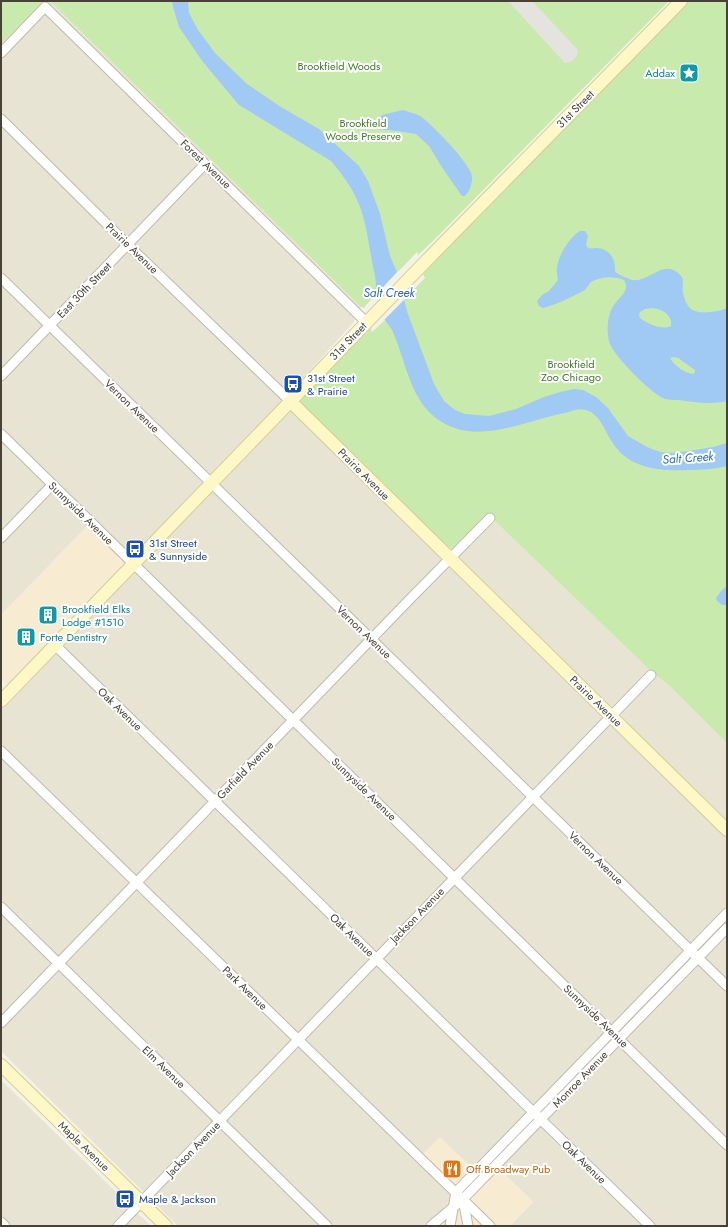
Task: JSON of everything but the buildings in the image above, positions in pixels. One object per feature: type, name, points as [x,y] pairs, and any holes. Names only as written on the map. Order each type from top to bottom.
[{"type":"main road","name":"31st Street","points":[[1,701],[366,322],[681,1]]},
{"type":"main road","name":"Prairie Avenue","points":[[290,401],[727,830]]},
{"type":"main road","name":"Maple Avenue","points":[[1,1065],[166,1226]]},
{"type":"street","name":"Forest Avenue","points":[[1,53],[45,7],[366,322]]},
{"type":"street","name":"Prairie Avenue","points":[[1,119],[290,401]]},
{"type":"street","name":"East 30th Street","points":[[1,376],[205,164]]},
{"type":"street","name":"Vernon Avenue","points":[[1,278],[727,986]]},
{"type":"street","name":"Sunnyside Avenue","points":[[1,434],[727,1145]]},
{"type":"street","points":[[1,538],[52,485]]},
{"type":"street","name":"Garfield Avenue","points":[[1,1023],[214,801],[490,518]]},
{"type":"street","name":"Oak Avenue","points":[[55,645],[650,1226]]},
{"type":"street","name":"Jackson Avenue","points":[[118,1226],[651,675]]},
{"type":"street","name":"Park Avenue","points":[[1,751],[490,1226]]},
{"type":"street","name":"Elm Avenue","points":[[1,907],[327,1226]]},
{"type":"street","name":"Monroe Avenue","points":[[456,1192],[727,913]]},
{"type":"street","name":"Monroe Avenue","points":[[431,1226],[463,1199],[727,928]]},
{"type":"street","points":[[450,1226],[456,1192]]},
{"type":"street","points":[[463,1199],[468,1226]]},
{"type":"street","points":[[1,1222],[5,1226]]},
{"type":"shaded area","points":[[42,1],[50,1],[361,307],[353,323],[133,560],[92,521],[1,615],[1,44]]},
{"type":"shaded area","points":[[508,1],[532,1],[578,50],[577,56],[571,62],[565,63]]},
{"type":"shaded area","points":[[305,397],[487,503],[727,738],[727,1226],[510,1226],[533,1202],[485,1155],[472,1168],[463,1199],[436,1226],[178,1226],[1,1051],[1,707]]},
{"type":"shaded area","points":[[92,521],[133,560],[11,687],[1,678],[1,615]]},
{"type":"shaded area","points":[[1,1080],[151,1226],[1,1226]]},
{"type":"shaded area","points":[[440,1137],[472,1168],[485,1154],[533,1202],[510,1226],[436,1226],[463,1199],[420,1157]]},
{"type":"green space","points":[[1,1],[43,1],[1,44]]},
{"type":"green space","name":"Brookfield Woods Preserve","points":[[50,1],[669,1],[435,239],[418,255],[417,252],[365,306],[365,308],[361,307]]},
{"type":"green space","name":"Brookfield Zoo Chicago","points":[[689,1],[727,1],[727,743],[671,687],[648,668],[488,514],[453,548],[447,546],[301,403],[300,400],[371,328],[372,332],[385,320],[408,314],[404,299],[425,278],[423,274],[534,158]]},
{"type":"water","name":"Salt Creek","points":[[172,1],[188,1],[189,13],[198,30],[215,53],[247,84],[281,107],[319,129],[359,166],[368,181],[380,214],[390,256],[397,272],[408,314],[434,384],[444,401],[455,410],[465,414],[489,416],[516,409],[560,392],[574,389],[583,390],[596,397],[608,408],[628,436],[647,447],[660,452],[670,453],[713,447],[727,443],[727,466],[703,470],[666,470],[656,469],[636,463],[619,451],[599,419],[591,412],[583,409],[510,427],[481,432],[455,428],[440,421],[420,400],[413,387],[392,330],[380,311],[375,294],[376,279],[365,223],[356,196],[331,161],[239,105],[203,62],[179,27]]},
{"type":"water","points":[[403,110],[418,115],[425,120],[463,160],[472,176],[470,188],[465,196],[462,196],[429,146],[416,134],[376,129],[372,125],[382,115]]},
{"type":"water","points":[[580,231],[585,231],[588,236],[586,245],[588,248],[602,249],[609,253],[615,264],[615,272],[621,275],[632,280],[637,280],[663,269],[673,270],[682,277],[683,292],[688,306],[692,310],[697,312],[707,312],[727,308],[727,401],[702,403],[665,399],[657,395],[642,382],[613,350],[608,335],[608,324],[612,309],[616,302],[624,294],[626,284],[624,280],[612,277],[595,280],[591,282],[584,290],[553,305],[543,308],[539,306],[537,301],[542,295],[549,291],[558,280],[557,265],[561,254],[566,245]],"holes":[[[652,308],[666,313],[669,316],[671,326],[664,328],[659,327],[640,318],[640,312],[645,309]],[[670,358],[678,358],[695,370],[695,372],[693,374],[680,369]]]},
{"type":"water","points":[[727,586],[727,605],[722,605],[716,598]]},
{"type":"pier","points":[[398,271],[406,298],[383,321],[374,297]]},
{"type":"place","name":"Addax","points":[[689,73]]},
{"type":"place","name":"31st Street & Prairie","points":[[293,384]]},
{"type":"place","name":"31st Street & Sunnyside","points":[[135,549]]},
{"type":"place","name":"Brookfield Elks Lodge #1510","points":[[48,615]]},
{"type":"place","name":"Forte Dentistry","points":[[26,637]]},
{"type":"place","name":"Off Broadway Pub","points":[[452,1169]]},
{"type":"place","name":"Maple & Jackson","points":[[125,1199]]},
{"type":"park label","name":"Brookfield Woods","points":[[339,66]]}]
